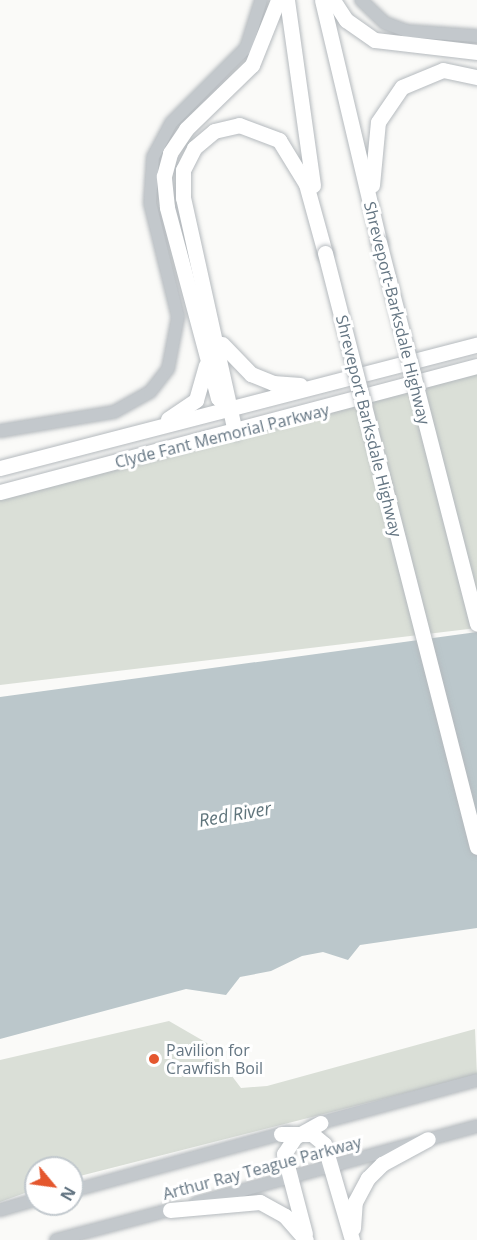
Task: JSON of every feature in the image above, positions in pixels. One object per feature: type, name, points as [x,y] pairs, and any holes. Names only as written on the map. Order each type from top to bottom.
[{"type":"main road","points":[[230,409],[218,398],[167,207],[164,176],[170,153],[186,129],[252,65],[278,0]]},
{"type":"main road","name":"Shreveport Barksdale Highway","points":[[287,0],[325,253],[477,847]]},
{"type":"main road","name":"Shreveport-Barksdale Highway","points":[[322,0],[379,242],[477,624]]},
{"type":"main road","points":[[333,0],[346,20],[375,40],[477,52]]},
{"type":"main road","points":[[379,242],[370,172],[382,113],[402,87],[429,72],[457,71],[477,77]]},
{"type":"main road","points":[[236,432],[218,338],[182,184],[187,159],[203,139],[239,125],[279,140],[306,184],[325,253]]},
{"type":"main road","points":[[218,338],[240,366],[273,383],[339,380]]},
{"type":"main road","name":"Clyde Fant Memorial Parkway","points":[[0,468],[134,436],[477,345]]},
{"type":"main road","points":[[134,436],[196,400],[206,376],[206,353]]},
{"type":"main road","name":"Clyde Fant Memorial Parkway","points":[[0,492],[236,432],[477,366]]},
{"type":"main road","points":[[306,1240],[285,1150],[300,1133],[320,1123]]},
{"type":"main road","points":[[280,1134],[300,1133],[322,1141],[353,1240]]},
{"type":"main road","points":[[353,1240],[353,1209],[368,1178],[382,1164],[428,1139]]},
{"type":"main road","points":[[170,1210],[254,1201],[280,1212],[306,1240]]},
{"type":"street","points":[[0,431],[114,412],[157,384],[172,357],[178,317],[150,203],[153,157],[171,123],[246,48],[261,0]]},
{"type":"street","points":[[361,0],[385,23],[407,31],[477,36]]},
{"type":"street","name":"Arthur Ray Teague Parkway","points":[[84,1188],[477,1080]]},
{"type":"street","name":"Arthur Ray Teague Parkway","points":[[56,1240],[477,1126]]},
{"type":"street","points":[[0,1210],[24,1203]]},
{"type":"shaded area","points":[[477,372],[477,628],[0,685],[0,497]]},
{"type":"shaded area","points":[[169,1021],[207,1043],[241,1088],[267,1086],[475,1029],[477,1075],[84,1175],[84,1156],[24,1156],[24,1193],[0,1202],[0,1060]]},
{"type":"water","name":"Red River","points":[[477,632],[477,928],[360,945],[348,960],[323,952],[302,956],[271,971],[240,977],[226,995],[186,989],[0,1039],[0,697]]},
{"type":"place","name":"Pavilion for Crawfish Boil","points":[[154,1059]]}]
